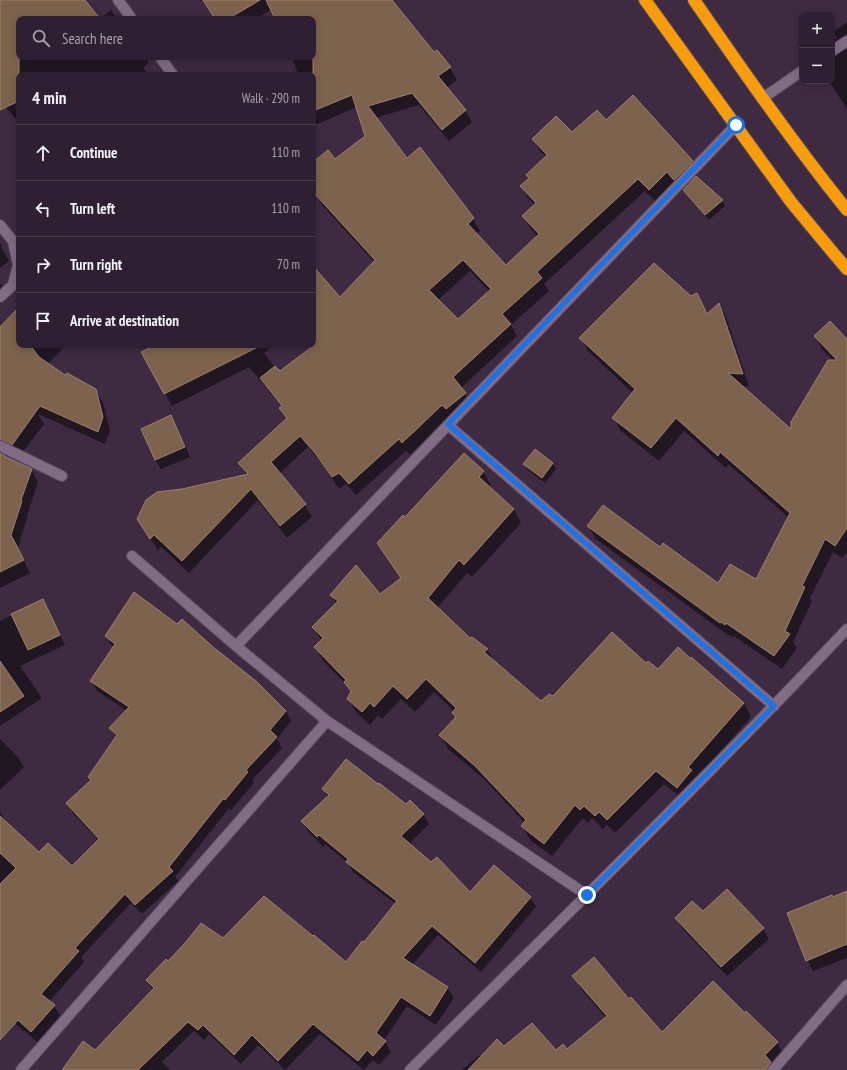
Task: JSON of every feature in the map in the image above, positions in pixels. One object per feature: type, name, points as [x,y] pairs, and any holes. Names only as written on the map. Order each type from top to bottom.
[{"type":"highway","points":[[646,1],[791,202],[847,269]]},
{"type":"highway","points":[[698,5],[763,98],[847,210]]},
{"type":"street","points":[[118,0],[130,16]]},
{"type":"street","points":[[835,49],[847,41]]},
{"type":"street","points":[[162,60],[171,72]]},
{"type":"street","points":[[763,98],[799,73]]},
{"type":"street","points":[[236,646],[736,125]]},
{"type":"street","points":[[0,225],[13,241],[16,255]]},
{"type":"street","points":[[0,297],[13,285],[16,273]]},
{"type":"street","points":[[448,424],[774,706]]},
{"type":"street","points":[[0,446],[62,476]]},
{"type":"street","points":[[132,556],[236,646],[327,721],[587,895]]},
{"type":"street","points":[[410,1070],[587,895],[774,706],[847,629]]},
{"type":"street","points":[[21,1070],[327,721]]},
{"type":"street","points":[[773,1070],[847,985]]},
{"type":"building","points":[[0,0],[85,0],[98,16],[16,16],[16,60],[19,60],[19,72],[16,72],[16,102],[0,110]]},
{"type":"building","points":[[203,0],[260,0],[233,16],[213,16]]},
{"type":"building","points":[[266,0],[392,0],[434,52],[437,50],[451,67],[438,76],[466,110],[442,130],[412,93],[368,106],[407,158],[420,147],[474,218],[468,224],[506,265],[539,234],[522,216],[536,203],[520,186],[529,178],[526,175],[547,155],[532,139],[556,116],[572,132],[597,110],[606,120],[633,95],[693,161],[674,180],[667,172],[649,190],[638,179],[537,272],[542,278],[502,314],[511,324],[453,377],[466,393],[446,409],[442,405],[402,443],[399,439],[349,484],[339,473],[332,477],[315,453],[300,436],[271,462],[306,504],[280,526],[251,489],[182,561],[154,535],[150,539],[137,519],[146,500],[157,492],[182,489],[248,474],[238,463],[287,418],[279,408],[282,406],[260,378],[275,366],[280,371],[310,348],[316,348],[316,269],[340,297],[375,260],[316,195],[316,160],[328,150],[335,159],[365,136],[352,95],[316,110],[316,72],[313,72],[313,60],[316,60],[316,16],[274,16]],"holes":[[[463,260],[491,289],[458,319],[429,290]]]},
{"type":"building","points":[[696,176],[723,200],[705,215],[683,190]]},
{"type":"building","points":[[654,263],[691,296],[697,293],[707,314],[719,303],[743,374],[728,373],[791,429],[791,422],[828,360],[837,360],[814,336],[830,321],[847,339],[847,528],[835,546],[825,539],[802,586],[805,587],[785,631],[790,634],[774,656],[726,623],[725,625],[721,622],[720,623],[587,526],[603,505],[660,547],[663,543],[718,583],[730,564],[756,579],[790,513],[720,452],[718,456],[676,418],[651,448],[612,418],[635,389],[579,338]]},
{"type":"building","points":[[16,310],[16,348],[32,348],[39,357],[65,375],[67,373],[96,389],[103,417],[98,432],[40,406],[12,445],[0,440],[0,327]]},
{"type":"building","points":[[150,348],[256,348],[164,394],[141,352]]},
{"type":"building","points":[[171,415],[185,447],[155,460],[141,429]]},
{"type":"building","points":[[535,449],[553,463],[542,478],[523,464]]},
{"type":"building","points":[[0,453],[32,469],[11,535],[24,560],[0,572]]},
{"type":"building","points":[[464,453],[484,471],[479,477],[514,509],[464,565],[459,560],[428,598],[470,638],[472,637],[488,649],[484,652],[541,701],[549,694],[553,696],[612,632],[646,663],[648,661],[658,669],[678,647],[744,703],[688,767],[692,770],[677,788],[656,771],[607,820],[599,812],[595,816],[584,806],[580,810],[575,805],[544,844],[521,826],[526,820],[475,766],[439,735],[456,717],[452,713],[456,708],[426,679],[407,699],[393,686],[374,707],[370,703],[362,712],[347,699],[351,691],[344,682],[346,680],[314,647],[323,638],[312,627],[338,601],[330,595],[356,565],[380,594],[401,578],[377,543],[403,515],[405,517]]},
{"type":"building","points":[[134,592],[177,624],[182,619],[213,647],[256,681],[286,711],[270,730],[277,737],[246,770],[248,772],[225,800],[223,799],[169,867],[173,871],[135,905],[125,894],[75,948],[79,951],[41,994],[55,1005],[31,1032],[18,1020],[0,1040],[0,884],[16,868],[0,853],[0,816],[39,852],[48,843],[72,866],[99,839],[66,803],[91,780],[88,777],[117,735],[109,728],[129,707],[90,681],[115,644],[105,636]]},
{"type":"building","points":[[43,599],[60,635],[28,650],[11,614]]},
{"type":"building","points":[[0,661],[24,696],[0,712]]},
{"type":"building","points":[[346,759],[406,804],[410,800],[424,814],[401,836],[431,862],[437,857],[470,892],[494,865],[531,897],[475,963],[432,926],[403,958],[448,987],[430,1016],[401,997],[376,1033],[386,1041],[373,1056],[367,1050],[358,1061],[313,1024],[278,1061],[252,1035],[234,1055],[203,1025],[198,1030],[188,1022],[138,1070],[62,1070],[83,1041],[95,1050],[154,988],[146,980],[166,959],[168,961],[201,923],[223,938],[264,896],[346,962],[397,901],[346,862],[348,859],[319,835],[317,837],[301,821],[329,795],[322,789]]},
{"type":"building","points":[[727,889],[764,928],[721,967],[675,918],[692,901],[703,911]]},
{"type":"building","points":[[847,891],[847,944],[806,961],[787,913],[832,895],[833,897]]},
{"type":"building","points":[[594,957],[629,999],[631,997],[662,1032],[713,981],[745,1013],[746,1011],[778,1042],[765,1055],[771,1062],[767,1070],[468,1070],[497,1039],[504,1046],[532,1023],[556,1050],[563,1044],[567,1049],[607,1016],[572,976]]},
{"type":"route","points":[[587,895],[774,706],[448,424],[736,125]]}]
